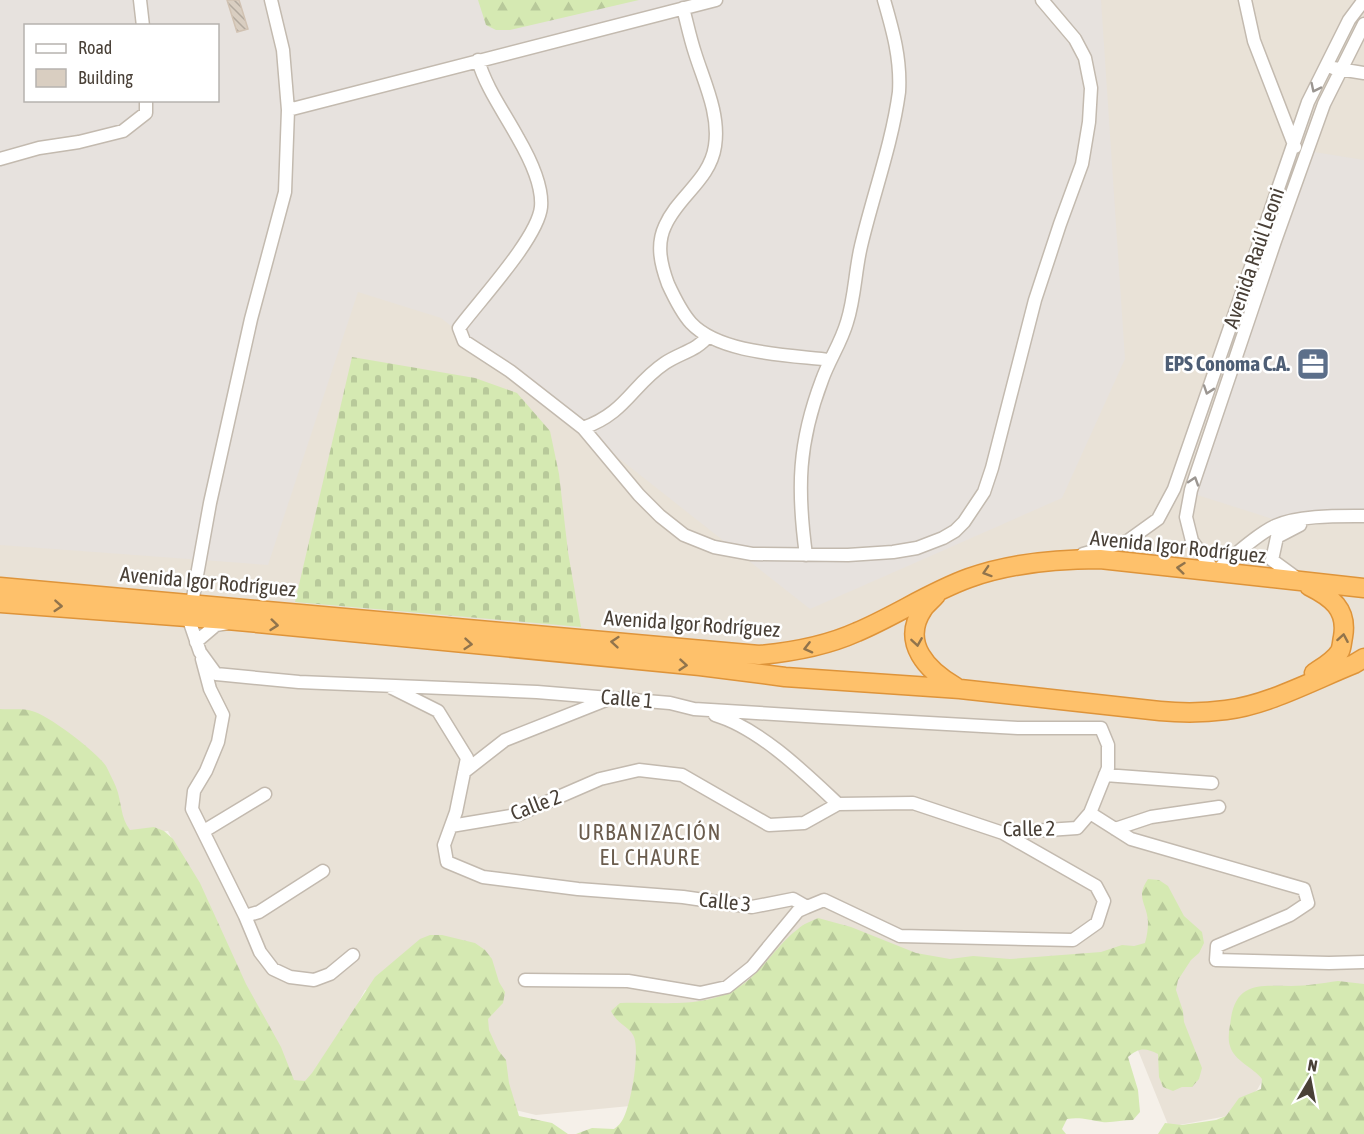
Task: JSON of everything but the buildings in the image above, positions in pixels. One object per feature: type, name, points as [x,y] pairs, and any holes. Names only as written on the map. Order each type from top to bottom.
[{"type":"highway","name":"Avenida Igor Rodríguez","points":[[0,587],[190,610],[759,655],[790,652],[840,639],[939,591],[1001,567],[1057,560],[1100,560],[1364,588]]},
{"type":"highway","points":[[1268,698],[1328,664],[1340,651],[1345,628],[1337,605],[1328,595],[1301,581]]},
{"type":"highway","points":[[939,591],[923,609],[916,624],[914,640],[926,664],[937,676],[960,689]]},
{"type":"highway","name":"Avenida Igor Rodríguez","points":[[0,603],[190,610],[242,621],[700,666],[785,677],[960,689],[1189,713],[1228,710],[1268,698],[1354,664],[1364,657]]},
{"type":"street","points":[[140,0],[143,24]]},
{"type":"street","points":[[190,610],[210,503],[251,319],[285,192],[288,110],[283,50],[271,0]]},
{"type":"street","points":[[288,110],[716,0]]},
{"type":"street","points":[[806,555],[800,496],[803,446],[816,396],[842,336],[851,308],[859,255],[899,92],[898,49],[884,0]]},
{"type":"street","points":[[478,60],[483,77],[520,140],[540,187],[541,207],[533,231],[504,272],[459,328],[459,333],[468,345],[510,371],[583,429],[649,506],[684,535],[714,547],[739,553],[848,555],[893,552],[929,544],[956,531],[984,492],[1035,300],[1082,164],[1089,122],[1091,88],[1085,58],[1075,39],[1042,0]]},
{"type":"street","points":[[1245,0],[1254,41],[1293,146],[1306,154]]},
{"type":"street","name":"Avenida Raúl Leoni","points":[[1057,560],[1126,542],[1158,519],[1174,489],[1308,102],[1349,20],[1364,0]]},
{"type":"street","points":[[683,8],[710,98],[715,128],[715,147],[705,174],[668,220],[662,234],[659,251],[667,282],[691,323],[708,336],[742,349],[830,360]]},
{"type":"street","name":"Avenida Raúl Leoni","points":[[1215,572],[1192,541],[1185,517],[1191,490],[1324,104],[1364,24]]},
{"type":"street","points":[[1325,67],[1364,73]]},
{"type":"street","points":[[0,159],[39,148],[79,142],[123,131],[146,113],[146,102]]},
{"type":"street","points":[[583,429],[617,411],[656,369],[697,347],[708,336]]},
{"type":"street","points":[[1215,572],[1275,526],[1314,517],[1364,516]]},
{"type":"street","points":[[1301,581],[1272,560],[1273,551],[1277,537],[1314,517]]},
{"type":"street","name":"Calle 1","points":[[190,610],[198,647],[216,674],[299,682],[537,692],[670,703],[694,709],[1018,728],[1101,728],[1108,745],[1106,775]]},
{"type":"street","points":[[242,621],[216,625],[198,647],[210,689],[223,715],[218,742],[206,771],[194,790],[191,800],[192,809],[264,959],[273,969],[290,977],[314,980],[330,974],[352,955]]},
{"type":"street","points":[[388,686],[438,711],[467,758],[451,826]]},
{"type":"street","points":[[464,772],[505,740],[611,698]]},
{"type":"street","points":[[694,709],[731,720],[792,761],[838,804]]},
{"type":"street","name":"Calle 2","points":[[451,826],[517,815],[600,779],[639,770],[682,775],[769,825],[804,823],[838,804],[913,803],[1003,833],[1077,828],[1089,813]]},
{"type":"street","points":[[1212,783],[1106,775],[1089,813],[1131,839],[1304,889],[1308,903],[1290,915],[1217,946],[1216,960],[1364,962]]},
{"type":"street","points":[[204,831],[265,794]]},
{"type":"street","points":[[1116,829],[1150,817],[1219,807]]},
{"type":"street","name":"Calle 3","points":[[451,826],[444,845],[447,862],[493,879],[578,889],[683,897],[753,907],[793,899],[807,907],[824,900],[900,936],[1073,940],[1097,923],[1104,902],[1096,886],[1003,833]]},
{"type":"street","points":[[245,916],[259,912],[323,870]]},
{"type":"street","points":[[525,980],[628,981],[700,993],[727,987],[752,967],[798,911],[807,907]]},
{"type":"shaded area","points":[[0,0],[1364,0],[1364,992],[1265,1076],[1257,1090],[1227,1116],[1169,1127],[1106,971],[724,1097],[536,1115],[494,1105],[392,987],[365,990],[313,1087],[294,1080],[280,1060],[168,831],[130,833],[0,721]]},
{"type":"shaded area","points":[[0,0],[1101,0],[1125,359],[1062,498],[810,609],[441,318],[358,292],[268,565],[0,545]]},
{"type":"shaded area","points":[[1314,152],[1364,160],[1364,517],[1279,521],[1191,493]]},
{"type":"green space","points":[[478,0],[639,0],[510,30],[496,30],[486,25]]},
{"type":"green space","points":[[352,357],[475,378],[517,393],[550,431],[559,474],[568,552],[581,627],[295,602]]},
{"type":"green space","points":[[0,709],[32,711],[49,719],[72,735],[106,766],[118,793],[124,820],[130,830],[154,827],[164,831],[173,839],[200,883],[246,984],[281,1047],[294,1080],[305,1081],[312,1073],[375,977],[420,939],[430,935],[442,935],[475,943],[492,959],[499,982],[505,992],[503,1003],[488,1019],[489,1030],[498,1050],[506,1060],[509,1083],[519,1116],[552,1123],[568,1134],[0,1134]]},
{"type":"green space","points":[[1148,879],[1159,880],[1168,886],[1184,916],[1202,932],[1204,943],[1178,980],[1176,990],[1184,1022],[1202,1068],[1199,1079],[1192,1087],[1182,1087],[1173,1091],[1163,1087],[1159,1077],[1158,1054],[1149,1050],[1138,1050],[1128,1057],[1138,1090],[1140,1112],[1133,1120],[1106,1122],[1067,1119],[1062,1129],[1066,1134],[576,1134],[592,1128],[614,1129],[626,1112],[632,1090],[636,1052],[633,1035],[611,1011],[620,1003],[685,1003],[717,997],[732,991],[753,976],[791,935],[818,918],[851,927],[916,953],[950,959],[973,956],[1010,959],[1101,952],[1122,945],[1134,946],[1145,943],[1148,922],[1142,891]]},
{"type":"green space","points":[[1338,981],[1364,984],[1364,1134],[1158,1134],[1165,1123],[1182,1125],[1216,1120],[1226,1116],[1239,1098],[1261,1089],[1262,1079],[1235,1056],[1229,1043],[1231,1018],[1239,997],[1252,988],[1261,986],[1303,986]]},
{"type":"place","name":"EPS Conoma C.A.","points":[[1313,364]]},
{"type":"district","name":"URBANIZACIÓN EL CHAURE","points":[[650,844]]}]
